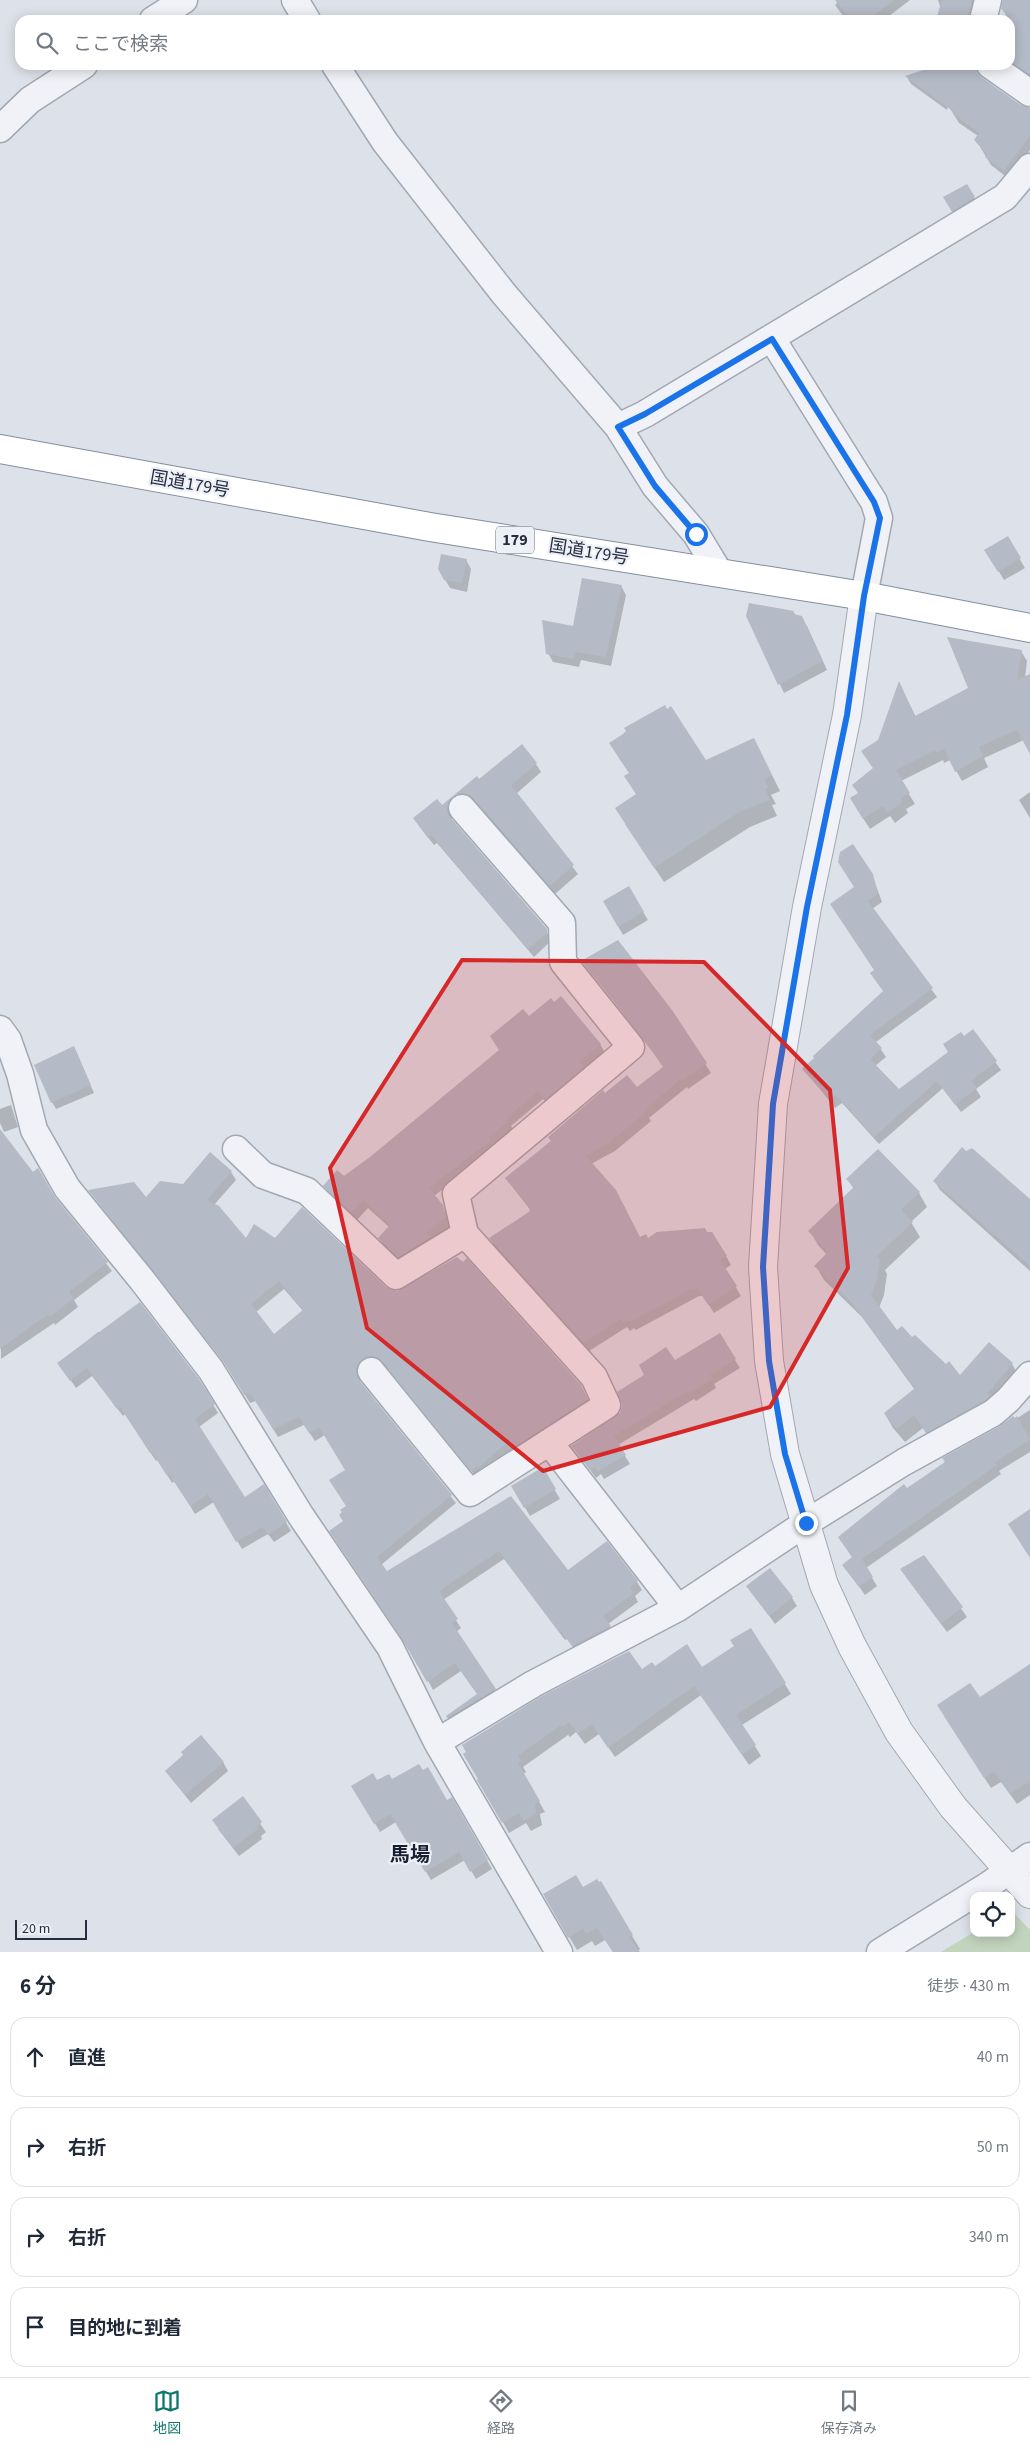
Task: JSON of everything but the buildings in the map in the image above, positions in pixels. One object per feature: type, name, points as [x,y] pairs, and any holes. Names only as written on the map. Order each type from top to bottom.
[{"type":"highway","name":"国道179号","points":[[0,449],[430,527],[864,596],[1030,628]]},
{"type":"street","points":[[162,15],[184,0]]},
{"type":"street","points":[[295,0],[304,15]]},
{"type":"street","points":[[984,15],[988,0]]},
{"type":"street","points":[[0,128],[30,100],[76,70]]},
{"type":"street","points":[[338,70],[390,149],[504,294],[618,427],[655,486],[696,534],[719,572]]},
{"type":"street","points":[[997,70],[1030,93]]},
{"type":"street","points":[[618,427],[645,414],[772,339],[1005,197],[1030,167]]},
{"type":"street","points":[[772,339],[874,502],[880,518],[864,596],[847,715],[807,907],[773,1104],[763,1267],[769,1361],[785,1454],[828,1594],[852,1646],[899,1732],[953,1807],[1019,1863],[1030,1894]]},
{"type":"street","points":[[370,1371],[470,1492],[607,1405],[594,1377],[465,1234],[456,1194],[631,1047],[563,962],[562,923],[462,808]]},
{"type":"street","points":[[0,1029],[8,1040],[20,1074],[34,1130],[67,1188],[142,1280],[211,1370],[301,1516],[390,1647],[437,1742],[559,1952]]},
{"type":"street","points":[[236,1148],[264,1175],[307,1191],[396,1276],[465,1234]]},
{"type":"street","points":[[437,1742],[532,1684],[678,1608],[806,1523],[904,1462],[993,1412],[1008,1400],[1030,1374]]},
{"type":"street","points":[[549,1442],[678,1608]]},
{"type":"street","points":[[880,1952],[990,1884],[1019,1863]]},
{"type":"highlighted area","points":[[462,960],[704,962],[830,1090],[848,1268],[770,1407],[543,1471],[367,1328],[330,1168]]},
{"type":"green space","points":[[1015,1914],[1030,1930],[1030,1952],[941,1952],[970,1934],[970,1937],[1015,1937]]},
{"type":"district","name":"馬場","points":[[410,1855]]},
{"type":"route","points":[[696,534],[655,486],[618,427],[645,414],[772,339],[874,502],[880,518],[864,596],[847,715],[807,907],[773,1104],[763,1267],[769,1361],[785,1454],[806,1523]]}]
